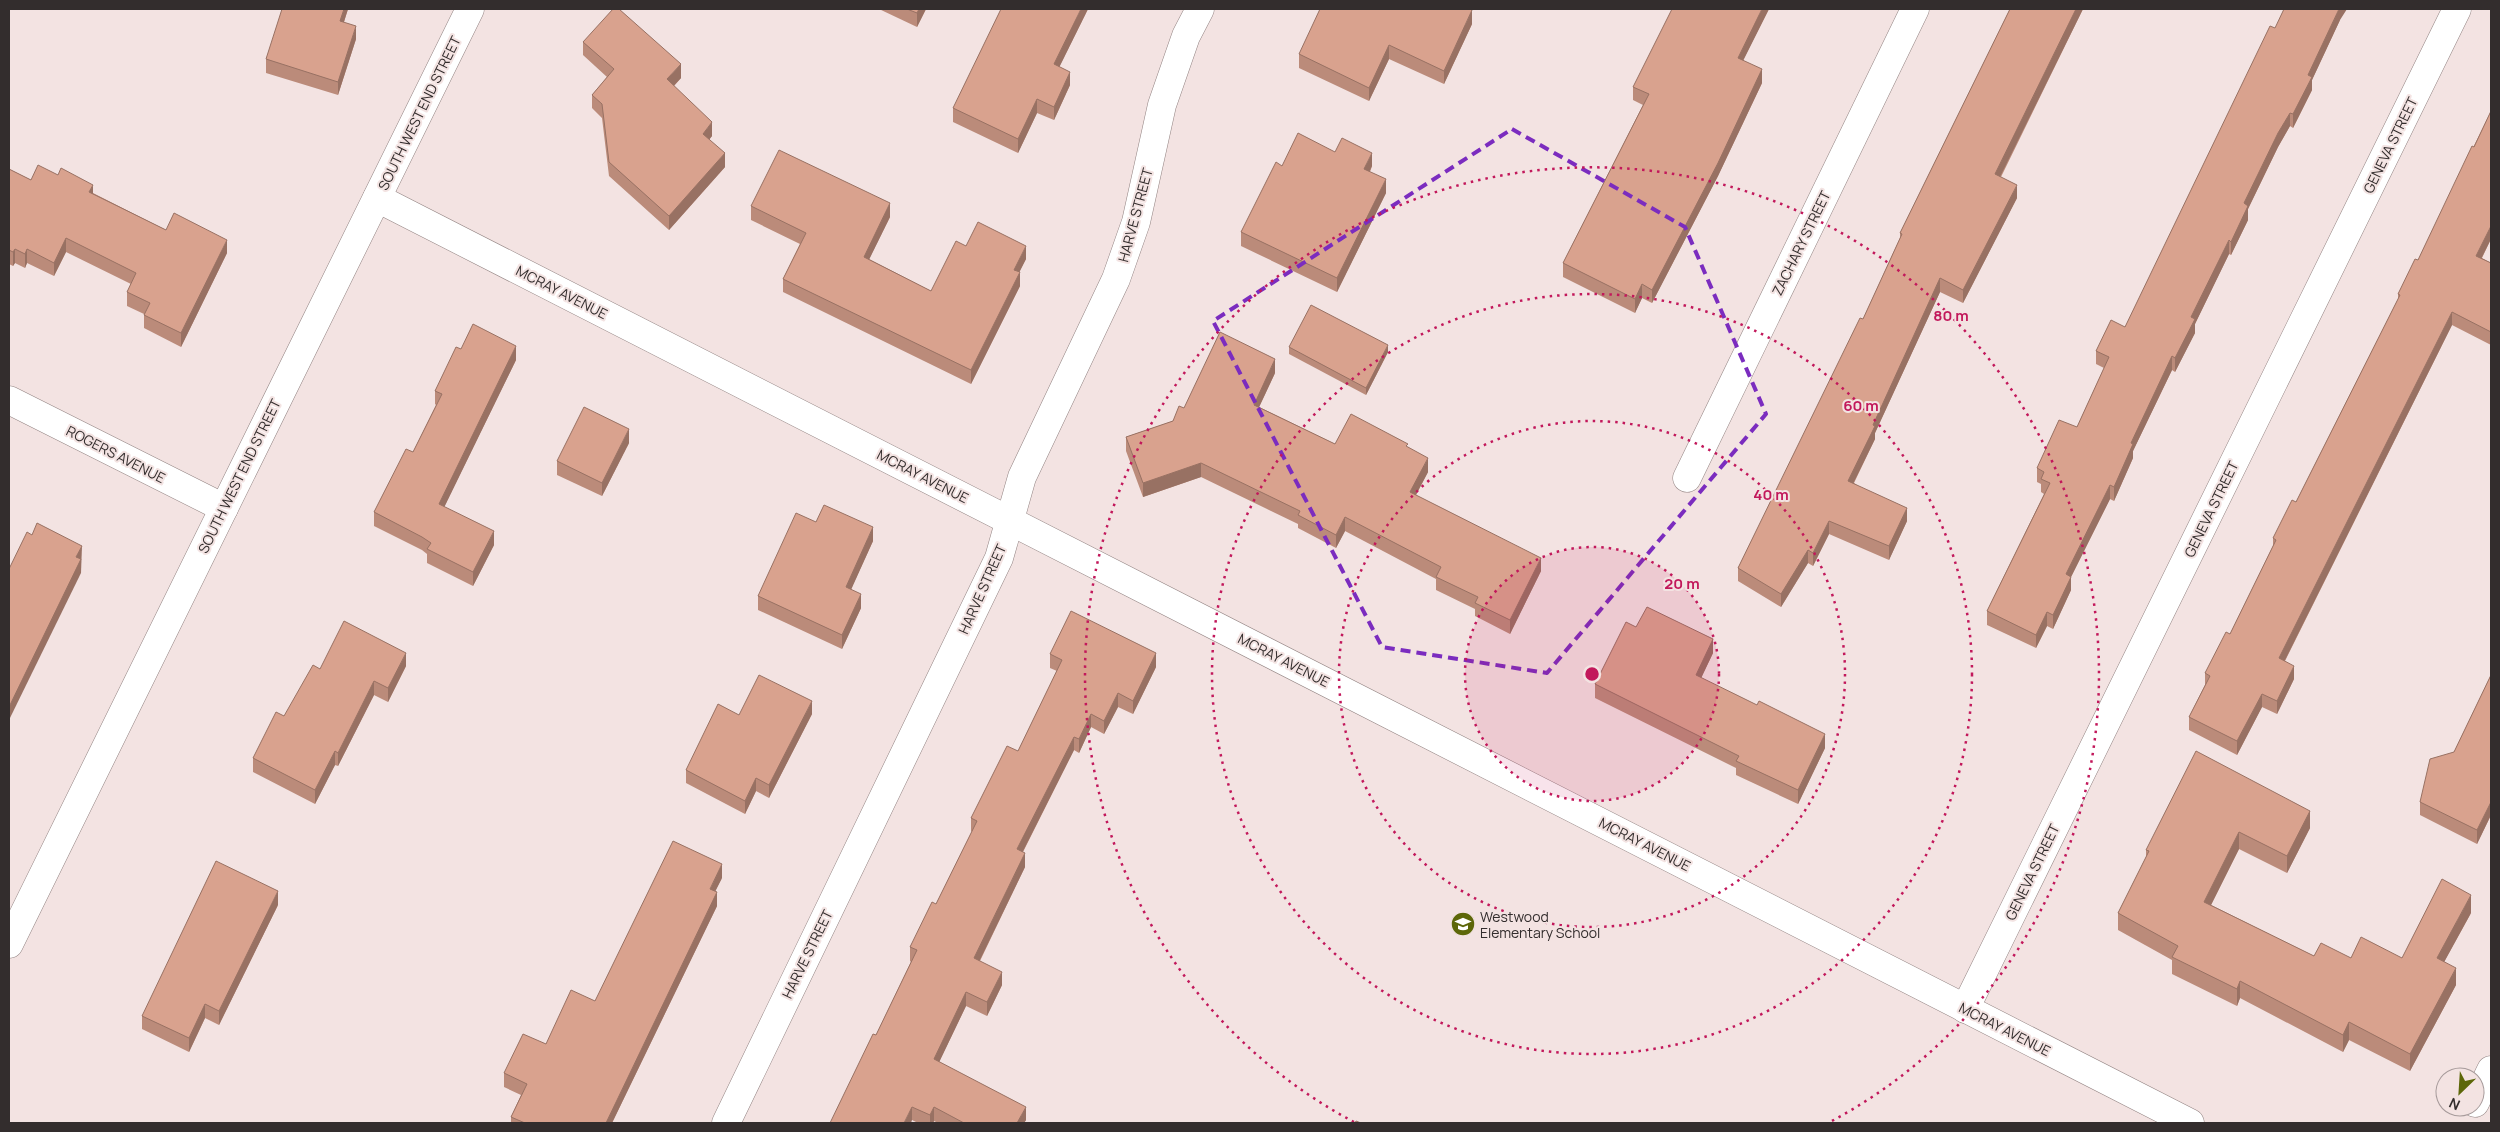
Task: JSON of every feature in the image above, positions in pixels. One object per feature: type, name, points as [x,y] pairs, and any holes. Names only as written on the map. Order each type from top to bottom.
[{"type":"street","name":"SOUTH WEST END STREET","points":[[9,944],[470,9]]},
{"type":"street","name":"HARVE STREET","points":[[726,1123],[998,558],[1022,477],[1116,279],[1136,222],[1162,105],[1186,36],[1200,9]]},
{"type":"street","name":"ZACHARY STREET","points":[[1687,478],[1915,9]]},
{"type":"street","name":"GENEVA STREET","points":[[1965,1008],[2457,9]]},
{"type":"street","name":"MCRAY AVENUE","points":[[377,198],[2190,1123]]},
{"type":"street","name":"ROGERS AVENUE","points":[[9,400],[224,508]]},
{"type":"street","points":[[2485,1082],[2491,1070]]},
{"type":"highlighted area","points":[[1512,129],[1685,227],[1766,414],[1547,673],[1382,647],[1213,321]]},
{"type":"building","points":[[282,9],[344,9],[340,21],[356,26],[338,82],[266,59]]},
{"type":"building","points":[[613,9],[619,9],[681,64],[667,79],[712,122],[703,134],[725,153],[669,216],[609,162],[602,104],[592,95],[614,69],[583,42]]},
{"type":"building","points":[[907,9],[919,9],[917,13]]},
{"type":"building","points":[[1001,9],[1081,9],[1054,64],[1070,72],[1054,107],[1037,99],[1018,139],[953,108]]},
{"type":"building","points":[[1320,9],[1472,10],[1444,71],[1389,45],[1369,88],[1299,54]]},
{"type":"building","points":[[1672,9],[1762,9],[1738,58],[1762,69],[1718,163],[1652,290],[1642,284],[1635,299],[1563,263],[1649,94],[1633,87]]},
{"type":"building","points":[[2010,9],[2076,9],[1995,174],[2017,185],[1963,290],[1940,278],[1873,425],[1875,426],[1848,481],[1907,508],[1889,546],[1829,521],[1813,553],[1808,550],[1781,594],[1738,568],[1860,318],[1863,319],[1902,234],[1900,233]]},
{"type":"building","points":[[2284,9],[2339,9],[2308,75],[2312,77],[2293,114],[2290,113],[2278,133],[2244,203],[2248,206],[2191,317],[2195,319],[2175,358],[2172,356],[2131,443],[2133,444],[2114,487],[2110,485],[2066,574],[2071,577],[2053,615],[2047,612],[2036,635],[1987,611],[2050,483],[2041,479],[2044,472],[2037,468],[2059,420],[2077,427],[2109,357],[2096,351],[2111,320],[2125,327],[2270,26],[2275,28]]},
{"type":"building","points":[[2491,111],[2491,226],[2476,256],[2491,263],[2491,332],[2452,312],[2279,658],[2294,666],[2277,701],[2262,694],[2237,741],[2189,717],[2210,676],[2205,673],[2226,632],[2230,634],[2276,540],[2273,538],[2292,500],[2296,502],[2400,295],[2398,294],[2415,259],[2418,260],[2472,146],[2474,147]]},
{"type":"building","points":[[1298,133],[1335,152],[1342,138],[1372,153],[1364,169],[1386,179],[1337,278],[1241,232],[1276,162],[1282,166]]},
{"type":"building","points":[[779,150],[890,203],[864,257],[931,291],[956,241],[966,246],[978,222],[1026,246],[1014,270],[1020,272],[971,370],[783,279],[806,233],[751,206]]},
{"type":"building","points":[[38,165],[58,175],[61,168],[93,185],[89,192],[166,230],[174,213],[227,240],[181,333],[144,315],[150,303],[127,292],[136,273],[66,238],[54,263],[27,249],[25,254],[15,249],[13,252],[9,250],[9,169],[31,180]]},
{"type":"building","points":[[1311,305],[1388,345],[1366,388],[1289,347]]},
{"type":"building","points":[[473,324],[516,346],[439,504],[494,531],[473,572],[427,549],[431,543],[374,512],[406,449],[413,452],[442,394],[435,391],[456,347],[461,349]]},
{"type":"building","points":[[1220,332],[1275,359],[1254,405],[1335,444],[1351,414],[1408,444],[1406,446],[1428,458],[1410,492],[1541,558],[1510,620],[1475,603],[1478,597],[1436,577],[1441,567],[1345,517],[1336,535],[1298,515],[1300,511],[1201,463],[1143,483],[1126,437],[1173,421],[1179,406],[1184,408]]},
{"type":"building","points":[[584,407],[629,429],[602,483],[557,461]]},
{"type":"building","points":[[824,505],[873,527],[846,587],[861,594],[842,635],[758,596],[796,513],[816,522]]},
{"type":"building","points":[[37,523],[82,546],[76,557],[81,559],[9,707],[9,569],[27,532],[32,535]]},
{"type":"building","points":[[1647,607],[1713,639],[1696,675],[1757,705],[1759,701],[1825,734],[1798,790],[1736,761],[1739,756],[1595,684],[1626,622],[1636,627]]},
{"type":"building","points":[[1071,611],[1156,653],[1133,701],[1118,693],[1104,721],[1091,714],[1079,739],[1074,737],[1017,849],[1025,853],[974,958],[1002,972],[987,1002],[966,992],[934,1059],[1026,1107],[1017,1123],[964,1123],[934,1107],[930,1115],[912,1107],[904,1123],[830,1123],[873,1034],[876,1035],[917,950],[910,947],[932,902],[936,904],[977,821],[971,818],[1007,746],[1018,751],[1062,660],[1050,654]]},
{"type":"building","points":[[344,621],[406,653],[388,688],[374,681],[338,753],[335,751],[315,790],[253,758],[276,712],[284,716],[313,665],[320,669]]},
{"type":"building","points":[[759,675],[812,701],[769,785],[756,778],[745,801],[686,770],[718,704],[739,715]]},
{"type":"building","points":[[2491,675],[2491,802],[2477,830],[2420,802],[2430,759],[2454,752]]},
{"type":"building","points":[[2196,751],[2310,811],[2287,856],[2239,832],[2204,902],[2314,956],[2321,943],[2351,958],[2361,937],[2402,958],[2442,879],[2471,895],[2437,958],[2456,968],[2410,1054],[2349,1022],[2343,1035],[2240,981],[2237,989],[2172,957],[2178,946],[2118,913],[2149,851],[2146,850]]},
{"type":"building","points":[[673,841],[722,864],[710,889],[717,892],[606,1123],[525,1123],[511,1117],[527,1084],[504,1073],[523,1034],[546,1044],[571,990],[595,1001]]},
{"type":"building","points":[[216,861],[278,891],[219,1011],[205,1004],[189,1038],[142,1016]]},
{"type":"place","name":"Westwood Elementary School","points":[[1463,924]]}]
